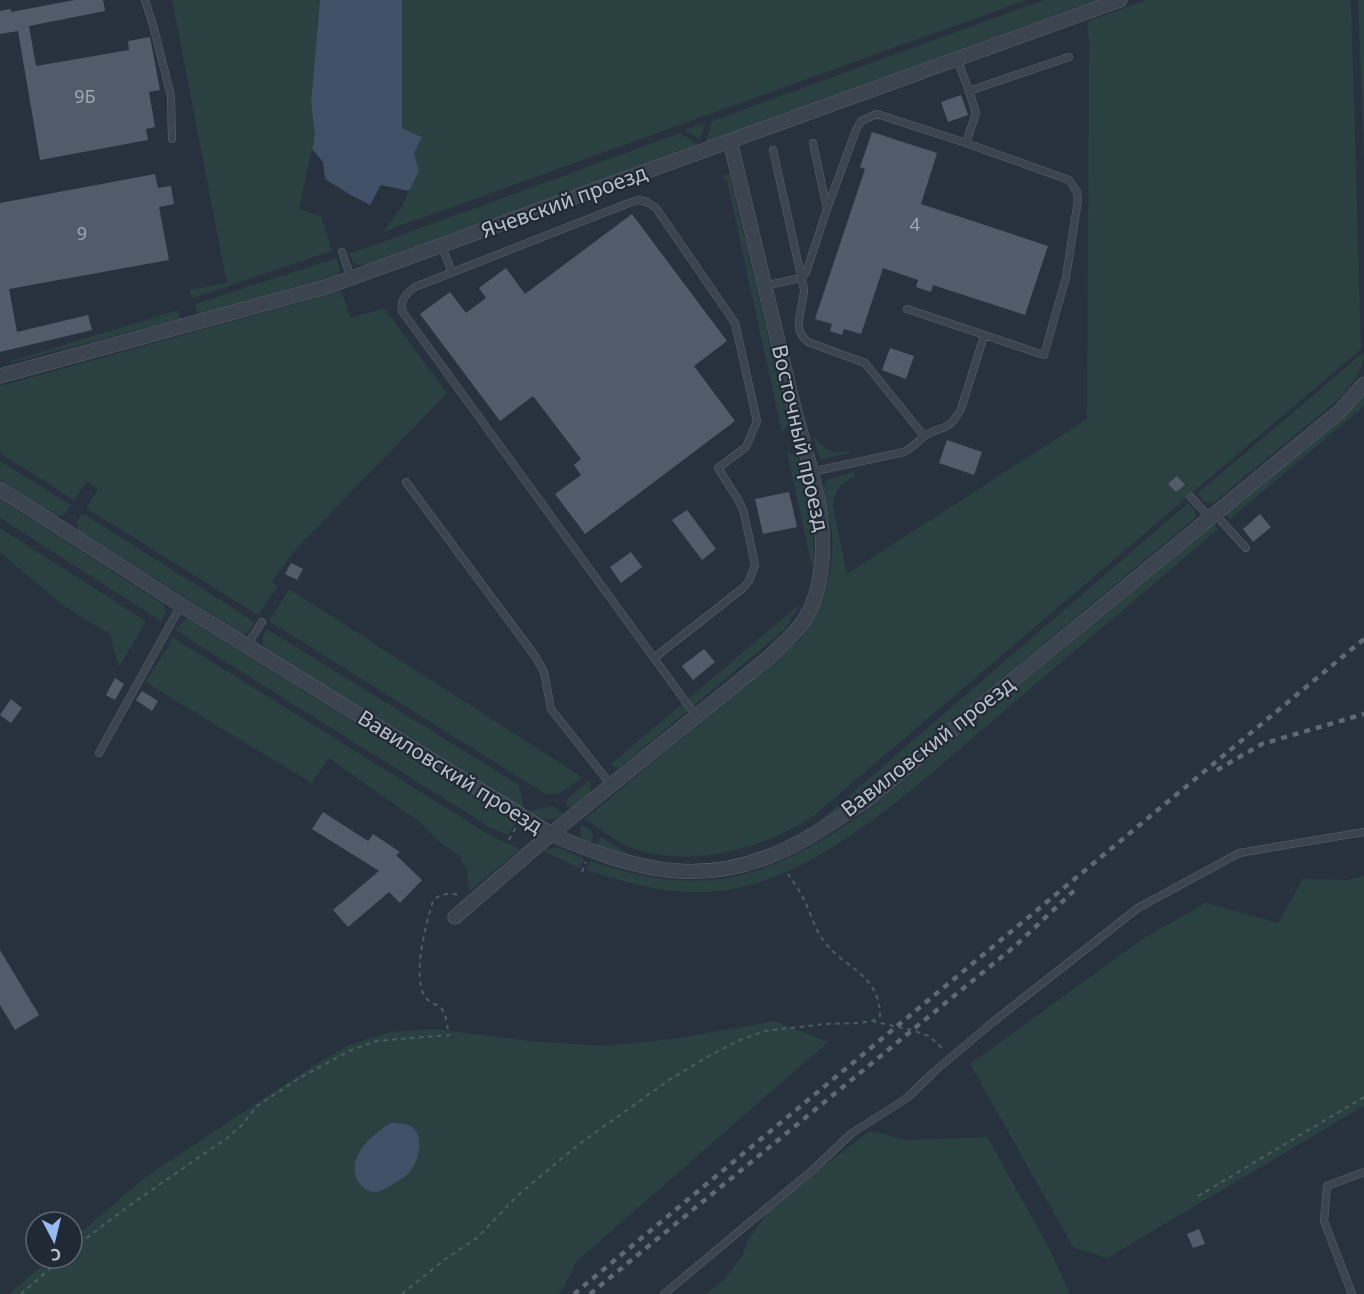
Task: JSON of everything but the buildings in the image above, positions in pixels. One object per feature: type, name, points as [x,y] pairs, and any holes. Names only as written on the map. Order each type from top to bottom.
[{"type":"street","name":"Ячевский проезд","points":[[0,376],[351,279],[1120,0]]},
{"type":"street","name":"Восточный проезд","points":[[455,917],[551,834],[777,650],[810,614],[821,570],[824,538],[730,141]]},
{"type":"street","name":"Вавиловский проезд","points":[[0,489],[181,605],[551,834],[591,852],[626,864],[666,871],[704,872],[764,859],[798,843],[868,798],[1340,411],[1364,384]]},
{"type":"lane","points":[[145,0],[171,96],[172,139]]},
{"type":"lane","points":[[969,91],[1069,57]]},
{"type":"lane","points":[[957,59],[976,113],[966,143]]},
{"type":"lane","points":[[764,286],[801,278],[806,273],[856,130],[861,121],[870,116],[885,116],[1070,180],[1077,192],[1078,200],[1066,277],[1044,355],[907,309]]},
{"type":"lane","points":[[813,143],[827,210]]},
{"type":"lane","points":[[772,150],[804,289],[798,329],[802,337],[808,342],[865,363],[924,436]]},
{"type":"lane","points":[[654,658],[743,588],[753,574],[754,565],[744,513],[718,468],[746,447],[757,421],[735,323],[656,208],[639,200],[416,286],[407,292],[401,304],[402,311],[696,716]]},
{"type":"lane","points":[[442,247],[452,272]]},
{"type":"lane","points":[[342,252],[351,279]]},
{"type":"lane","points":[[810,472],[904,452],[914,447],[924,436],[945,429],[962,410],[984,336]]},
{"type":"lane","points":[[406,482],[535,656],[544,672],[551,709],[611,786]]},
{"type":"lane","points":[[1191,497],[1246,548]]},
{"type":"lane","points":[[99,753],[181,605]]},
{"type":"lane","points":[[247,645],[262,622]]},
{"type":"lane","points":[[664,1294],[815,1168],[852,1133],[907,1098],[993,1022],[1138,908],[1239,853],[1364,832]]},
{"type":"lane","points":[[1352,1294],[1324,1221],[1326,1186],[1364,1172]]},
{"type":"path","points":[[509,840],[518,825]]},
{"type":"path","points":[[582,872],[588,860]]},
{"type":"path","points":[[788,874],[804,899],[822,938],[844,961],[864,975],[872,986],[880,1002],[880,1016],[872,1021]]},
{"type":"path","points":[[84,1240],[227,1138],[242,1125],[257,1106],[298,1079],[349,1051],[376,1041],[400,1037],[449,1035],[444,1012],[425,998],[421,986],[421,953],[433,901],[438,895],[450,893],[477,898]]},
{"type":"path","points":[[402,1294],[444,1260],[478,1237],[518,1195],[578,1145],[669,1080],[740,1040],[765,1031],[872,1021],[928,1036],[952,1058]]},
{"type":"path","points":[[1198,1196],[1364,1097]]},
{"type":"path","points":[[21,1294],[48,1270]]},
{"type":"green space","points":[[172,0],[320,0],[311,103],[315,134],[299,209],[321,216],[332,251],[193,298],[189,290],[227,283]]},
{"type":"green space","points":[[402,0],[1026,0],[383,232],[402,206],[418,171],[414,153],[422,137],[402,128]]},
{"type":"green space","points":[[1044,0],[1096,0],[706,143],[712,121]]},
{"type":"green space","points":[[1146,0],[1351,0],[1361,349],[812,817],[771,838],[749,846],[702,856],[678,857],[655,854],[632,848],[614,839],[585,819],[802,638],[822,600],[832,562],[832,533],[824,491],[827,480],[854,472],[855,477],[845,482],[836,492],[833,507],[847,574],[1087,419],[1089,44],[1087,22]]},
{"type":"green space","points":[[1358,0],[1364,0],[1364,158]]},
{"type":"green space","points":[[705,123],[700,140],[685,130]]},
{"type":"green space","points":[[680,133],[699,145],[370,263],[360,265],[354,263],[349,254]]},
{"type":"green space","points":[[729,174],[789,423],[782,433],[727,181],[723,178],[723,175]]},
{"type":"green space","points":[[337,258],[340,268],[337,275],[198,315],[195,304]]},
{"type":"green space","points":[[341,291],[351,318],[384,308],[447,393],[295,550],[272,582],[278,586],[258,615],[86,508],[98,489],[87,481],[74,500],[0,453],[0,386]]},
{"type":"green space","points":[[178,310],[180,319],[10,363],[11,361]]},
{"type":"green space","points":[[1364,352],[1359,372],[1339,399],[1213,503],[1205,502],[1197,494]]},
{"type":"green space","points":[[1364,396],[1364,406],[1230,519],[1225,513],[1345,415]]},
{"type":"green space","points":[[814,436],[821,445],[829,450],[849,451],[850,453],[822,459],[818,455]]},
{"type":"green space","points":[[787,452],[798,456],[805,485],[814,542],[813,571]]},
{"type":"green space","points":[[0,461],[71,505],[64,515],[55,516],[0,479]]},
{"type":"green space","points":[[0,499],[163,604],[166,612],[161,621],[0,518]]},
{"type":"green space","points":[[1188,503],[1195,510],[1195,518],[864,793],[815,825]]},
{"type":"green space","points":[[82,513],[255,622],[247,633],[243,634],[78,530],[77,521]]},
{"type":"green space","points":[[1214,524],[1218,529],[913,789],[880,815],[810,860],[774,877],[738,888],[699,892],[661,890],[587,870],[590,861],[631,873],[668,879],[702,881],[733,877],[764,868],[828,836],[864,813]]},
{"type":"green space","points":[[0,528],[146,621],[119,667],[110,634],[64,606],[0,552]]},
{"type":"green space","points":[[289,589],[582,777],[561,792],[546,794],[269,621]]},
{"type":"green space","points":[[800,604],[787,626],[776,637],[619,768],[610,765]]},
{"type":"green space","points":[[187,618],[516,823],[508,835],[491,828],[175,630]]},
{"type":"green space","points":[[267,629],[519,785],[524,809],[267,649],[263,645],[262,638]]},
{"type":"green space","points":[[172,637],[493,837],[520,849],[469,892],[467,870],[458,854],[443,845],[422,824],[329,758],[312,783],[145,682]]},
{"type":"green space","points":[[589,780],[591,790],[589,794],[573,810],[566,804],[567,800]]},
{"type":"green space","points":[[553,806],[564,814],[555,819],[547,819],[530,813],[531,811]]},
{"type":"green space","points":[[582,825],[592,831],[593,836],[590,843],[581,837]]},
{"type":"green space","points":[[601,837],[630,855],[597,845]]},
{"type":"green space","points":[[557,847],[584,859],[579,868],[543,851]]},
{"type":"green space","points":[[1364,876],[1364,1106],[1107,1258],[1073,1247],[970,1064],[1144,938],[1206,903],[1278,923],[1303,879],[1346,880]]},
{"type":"green space","points":[[775,1021],[828,1042],[577,1261],[563,1289],[558,1294],[9,1294],[37,1270],[84,1270],[84,1230],[148,1175],[313,1066],[349,1045],[390,1032],[434,1029],[530,1041],[604,1046],[673,1039]]},
{"type":"green space","points":[[868,1132],[907,1140],[987,1137],[1047,1244],[1070,1294],[706,1294],[725,1279],[742,1256],[750,1237],[771,1208]]},
{"type":"water","points":[[320,0],[402,0],[402,128],[422,137],[414,153],[419,171],[409,191],[381,185],[370,205],[325,179],[323,162],[312,149],[315,134],[311,103]]},
{"type":"water","points":[[391,1123],[405,1124],[416,1132],[419,1146],[416,1162],[408,1174],[395,1183],[383,1190],[370,1191],[363,1188],[358,1181],[355,1164],[358,1155],[369,1140]]},
{"type":"railway","points":[[574,1294],[1364,639]]},
{"type":"railway","points":[[1217,770],[1262,744],[1364,714]]},
{"type":"railway","points":[[590,1294],[1015,946],[1078,887]]}]
